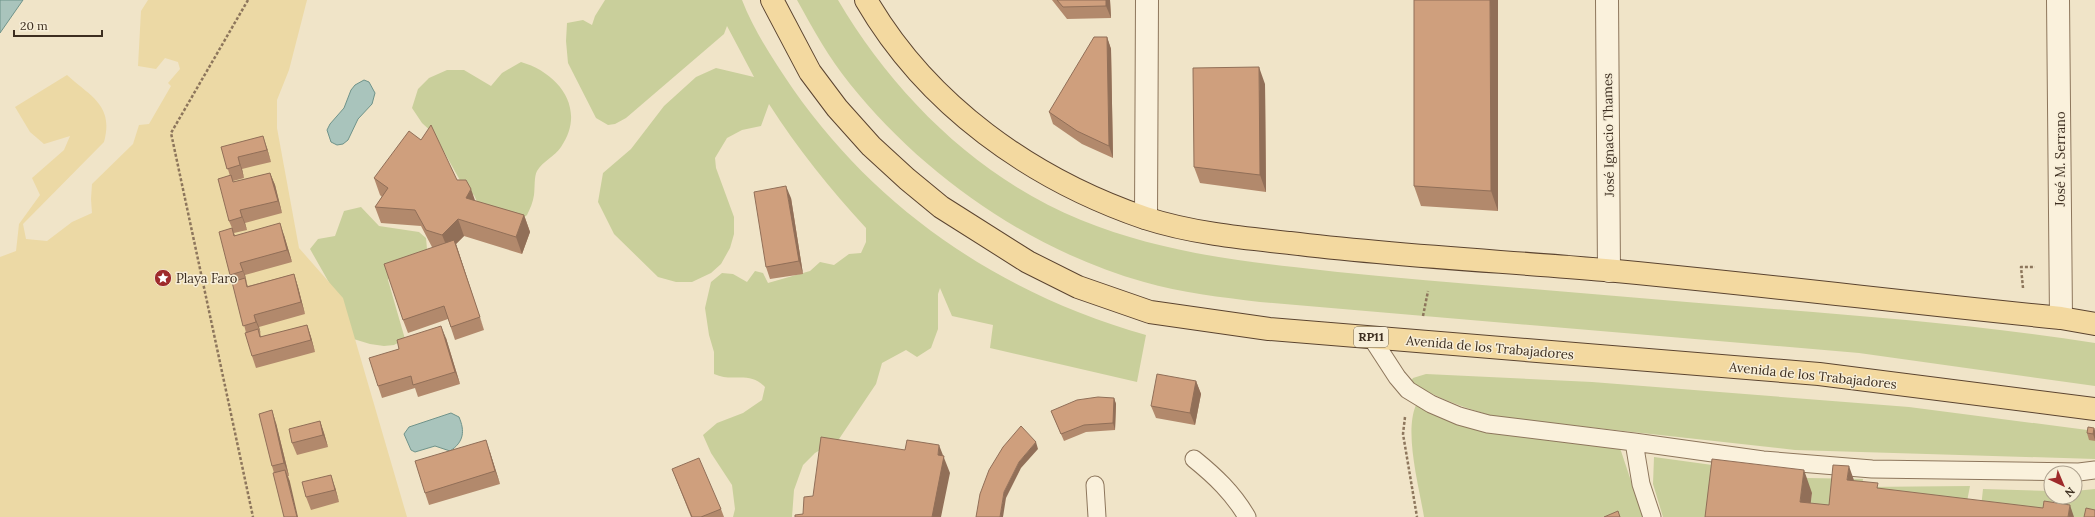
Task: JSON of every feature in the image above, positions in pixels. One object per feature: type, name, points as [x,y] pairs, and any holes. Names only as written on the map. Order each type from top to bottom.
[{"type":"main road","name":"Avenida de los Trabajadores","points":[[772,0],[810,72],[837,108],[871,146],[907,179],[941,207],[1028,262],[1078,287],[1150,312],[1269,329],[1819,374],[2095,409]]},
{"type":"main road","points":[[866,0],[897,48],[960,115],[1015,154],[1055,179],[1091,196],[1146,218],[1217,235],[1343,249],[1609,271],[2061,318],[2095,324]]},
{"type":"street","points":[[1146,218],[1147,0]]},
{"type":"street","name":"José Ignacio Thames","points":[[1607,0],[1609,271]]},
{"type":"street","name":"José M. Serrano","points":[[2058,0],[2061,318]]},
{"type":"lane","points":[[1371,337],[1397,378],[1408,390],[1431,404],[1459,416],[1488,424],[1763,460],[1872,469],[2079,472],[2095,470]]},
{"type":"lane","points":[[1634,442],[1641,484],[1652,517]]},
{"type":"lane","points":[[1194,459],[1221,482],[1238,502],[1247,517]]},
{"type":"lane","points":[[1095,485],[1097,517]]},
{"type":"path","points":[[248,0],[171,133],[253,517]]},
{"type":"path","points":[[1423,316],[1428,291]]},
{"type":"path","points":[[1408,390],[1403,434],[1416,517]]},
{"type":"green space","points":[[605,0],[742,0],[758,34],[793,89],[827,133],[864,174],[905,210],[948,243],[994,272],[1042,297],[1093,318],[1146,335],[1137,382],[990,348],[993,325],[952,316],[940,288],[938,294],[938,329],[931,348],[917,357],[906,350],[882,363],[876,384],[839,439],[815,453],[803,465],[794,490],[792,517],[733,517],[735,509],[732,485],[711,453],[703,435],[717,423],[743,413],[762,400],[765,387],[753,379],[714,374],[714,352],[709,335],[705,308],[711,282],[722,273],[733,274],[747,282],[755,271],[763,273],[768,283],[810,271],[820,262],[834,265],[849,254],[861,253],[866,242],[866,228],[815,168],[791,137],[769,104],[761,126],[742,130],[727,138],[715,158],[716,168],[734,217],[734,234],[730,248],[721,264],[711,273],[692,282],[676,282],[658,277],[614,234],[598,202],[603,173],[631,149],[664,106],[696,77],[716,68],[754,77],[727,26],[724,34],[626,118],[615,124],[608,125],[596,118],[568,63],[566,41],[567,23],[583,20],[592,25],[595,16]]},
{"type":"green space","points":[[797,0],[838,0],[860,35],[885,69],[912,100],[942,130],[974,157],[1007,181],[1043,202],[1081,220],[1133,238],[1212,256],[1316,270],[1922,322],[2009,331],[2095,343],[2095,386],[1859,353],[1260,302],[1187,292],[1144,282],[1102,268],[1060,250],[1020,230],[982,206],[945,179],[879,118],[850,84],[828,54]]},
{"type":"green space","points":[[521,62],[535,67],[547,75],[565,94],[570,106],[571,119],[568,133],[561,147],[542,164],[536,173],[534,198],[527,215],[522,219],[483,215],[474,195],[466,191],[434,134],[422,123],[412,108],[418,89],[429,78],[447,70],[464,70],[491,86],[502,73]]},
{"type":"green space","points":[[361,207],[379,226],[419,232],[426,238],[427,249],[424,261],[391,273],[388,280],[405,339],[394,345],[384,346],[370,344],[347,337],[339,300],[310,249],[318,239],[335,236],[344,211]]},
{"type":"green space","points":[[1426,374],[1592,382],[1909,407],[2095,431],[2095,459],[1795,450],[1497,417],[1453,403],[1412,383],[1411,381],[1413,378]]},
{"type":"green space","points":[[1416,405],[1456,424],[1480,431],[1620,448],[1643,517],[1424,517],[1412,445],[1411,430]]},
{"type":"green space","points":[[1654,457],[1808,478],[1863,479],[1862,487],[1970,486],[1964,517],[1809,517],[1812,493],[1716,517],[1663,517],[1653,484]]},
{"type":"green space","points":[[1983,489],[2043,491],[2043,505],[2083,505],[2083,490],[2095,489],[2095,517],[1980,517]]},
{"type":"sand","name":"Playa Faro","points":[[148,0],[307,0],[289,70],[277,100],[277,128],[299,248],[343,298],[407,517],[0,517],[0,257],[16,251],[19,224],[40,195],[32,178],[64,150],[70,136],[44,144],[30,132],[15,107],[67,75],[92,96],[103,110],[106,119],[104,142],[23,224],[26,239],[47,241],[72,222],[92,213],[92,184],[133,144],[139,125],[149,124],[171,86],[168,83],[180,69],[178,62],[165,58],[156,69],[138,66],[141,11]]},
{"type":"water","points":[[0,0],[23,0],[0,33]]},
{"type":"water","points":[[364,80],[369,82],[375,93],[372,104],[358,119],[348,140],[343,144],[337,145],[331,142],[327,130],[330,124],[344,108],[351,90],[355,85]]},
{"type":"water","points":[[451,413],[459,417],[462,427],[461,440],[455,448],[450,451],[435,446],[415,452],[411,450],[404,434],[409,427]]},
{"type":"building","points":[[1057,0],[1106,0],[1106,6],[1063,7]]},
{"type":"building","points":[[1414,0],[1490,0],[1491,191],[1414,186]]},
{"type":"building","points":[[1094,37],[1107,37],[1109,146],[1077,131],[1049,112]]},
{"type":"building","points":[[1259,67],[1260,175],[1194,167],[1193,68]]},
{"type":"building","points":[[431,125],[457,180],[466,180],[471,189],[466,198],[524,215],[516,237],[458,219],[442,235],[426,230],[415,210],[375,207],[388,188],[374,178],[409,131],[421,140]]},
{"type":"building","points":[[263,136],[267,150],[238,157],[240,165],[227,169],[221,147]]},
{"type":"building","points":[[270,173],[278,201],[240,210],[242,217],[229,221],[218,179],[231,175],[233,182]]},
{"type":"building","points":[[786,186],[799,261],[766,267],[754,192]]},
{"type":"building","points":[[280,223],[287,250],[240,263],[243,271],[230,275],[219,232],[232,228],[234,236]]},
{"type":"building","points":[[454,240],[480,317],[451,327],[444,306],[403,320],[384,264]]},
{"type":"building","points":[[294,274],[301,302],[254,315],[256,322],[243,326],[232,282],[245,278],[247,287]]},
{"type":"building","points":[[307,325],[311,340],[252,356],[245,333],[258,329],[260,337]]},
{"type":"building","points":[[441,326],[455,372],[413,385],[411,376],[378,386],[369,358],[399,349],[397,340]]},
{"type":"building","points":[[1157,374],[1196,381],[1190,413],[1151,406]]},
{"type":"building","points":[[1098,397],[1114,398],[1113,423],[1084,425],[1061,434],[1051,411],[1077,400]]},
{"type":"building","points":[[272,410],[284,463],[272,466],[259,414]]},
{"type":"building","points":[[320,421],[323,435],[292,443],[289,429]]},
{"type":"building","points":[[1021,426],[1036,442],[1019,462],[1004,492],[1000,517],[976,517],[980,494],[989,470],[1003,447]]},
{"type":"building","points":[[2088,427],[2094,428],[2093,434],[2087,433]]},
{"type":"building","points":[[821,437],[905,450],[907,440],[939,445],[938,455],[944,456],[932,517],[795,517],[795,515],[803,514],[804,497],[813,496]]},
{"type":"building","points":[[486,440],[495,471],[425,493],[415,461]]},
{"type":"building","points":[[699,458],[721,509],[701,517],[692,517],[672,469]]},
{"type":"building","points":[[1712,459],[1804,470],[1800,502],[1829,505],[1833,465],[1849,466],[1847,480],[1878,483],[1877,488],[2043,508],[2043,505],[2070,505],[2068,517],[1705,517]]},
{"type":"building","points":[[285,470],[297,517],[284,517],[273,473]]},
{"type":"building","points":[[331,475],[335,490],[306,497],[302,482]]},
{"type":"building","points":[[2086,508],[2095,510],[2095,517],[2084,517]]},
{"type":"building","points":[[1618,511],[1620,517],[1604,517]]},
{"type":"place","name":"Playa Faro","points":[[163,278]]}]
